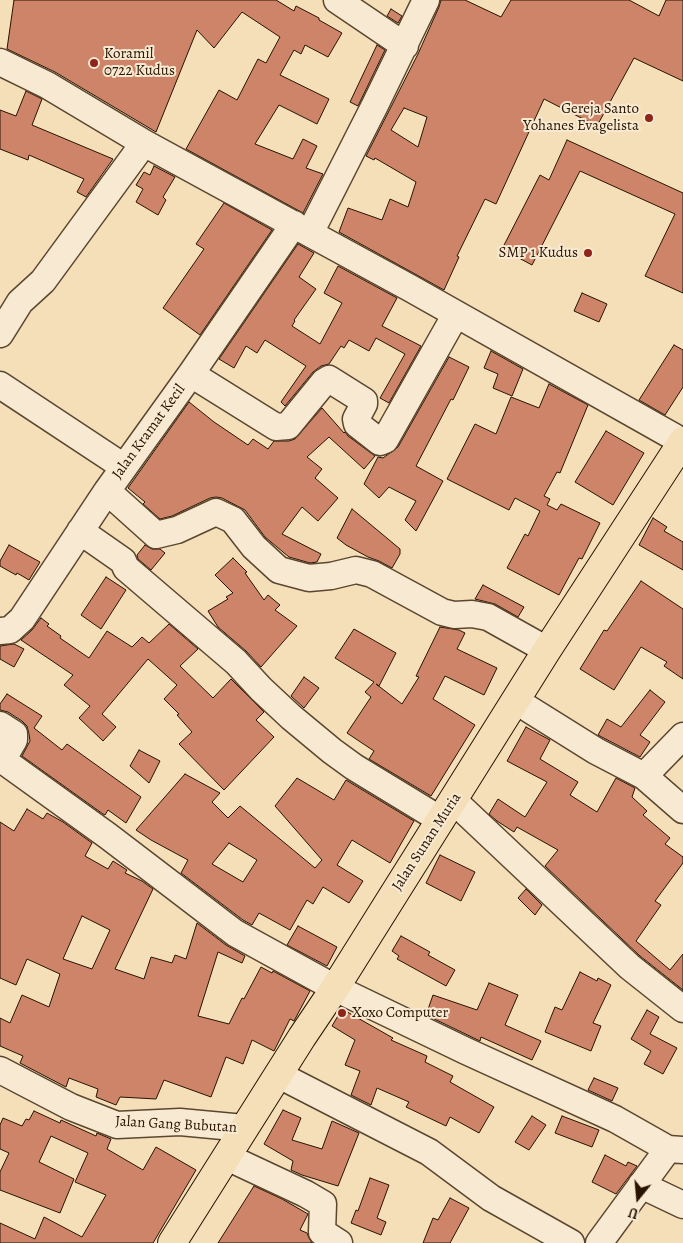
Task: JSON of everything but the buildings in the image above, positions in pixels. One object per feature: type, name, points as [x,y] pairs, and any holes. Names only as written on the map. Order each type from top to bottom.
[{"type":"main road","name":"Jalan Sunan Muria","points":[[172,1243],[448,810],[547,650],[683,441]]},
{"type":"street","points":[[337,0],[404,46]]},
{"type":"street","name":"Jalan Kramat Kecil","points":[[0,631],[10,630],[22,619],[124,467],[191,374],[302,228],[404,46],[426,0]]},
{"type":"street","points":[[0,62],[47,85],[144,143],[302,228],[683,441]]},
{"type":"street","points":[[0,334],[20,302],[43,281],[144,143]]},
{"type":"street","points":[[191,374],[276,427],[288,426],[324,382],[329,379],[364,401],[356,419],[357,424],[380,442],[385,440],[456,314]]},
{"type":"street","points":[[0,385],[124,467]]},
{"type":"street","points":[[107,491],[156,535],[177,530],[216,512],[232,520],[254,547],[278,570],[309,578],[332,576],[356,570],[372,574],[442,612],[454,615],[472,614],[488,617],[547,650]]},
{"type":"street","points":[[80,530],[123,561],[126,568],[236,662],[291,717],[337,755],[354,767],[448,810],[630,967],[683,1009]]},
{"type":"street","points":[[516,701],[596,751],[644,776],[683,810]]},
{"type":"street","points":[[0,724],[14,734],[14,740],[4,757],[8,764],[108,836],[235,934],[335,988],[466,1051],[615,1119],[675,1150],[641,1185],[599,1243]]},
{"type":"street","points":[[644,776],[683,736]]},
{"type":"street","name":"Jalan Gang Bubutan","points":[[0,1070],[71,1107],[116,1125],[180,1122],[244,1128]]},
{"type":"street","points":[[279,1075],[429,1152],[491,1198],[571,1243]]},
{"type":"street","points":[[227,1157],[306,1194],[323,1204],[322,1232],[339,1243]]},
{"type":"street","points":[[641,1185],[683,1205]]},
{"type":"place","name":"Koramil 0722 Kudus","points":[[94,63]]},
{"type":"place","name":"Gereja Santo Yohanes Evagelista","points":[[649,118]]},
{"type":"place","name":"SMP 1 Kudus","points":[[588,253]]},
{"type":"place","name":"Xoxo Computer","points":[[342,1013]]}]
